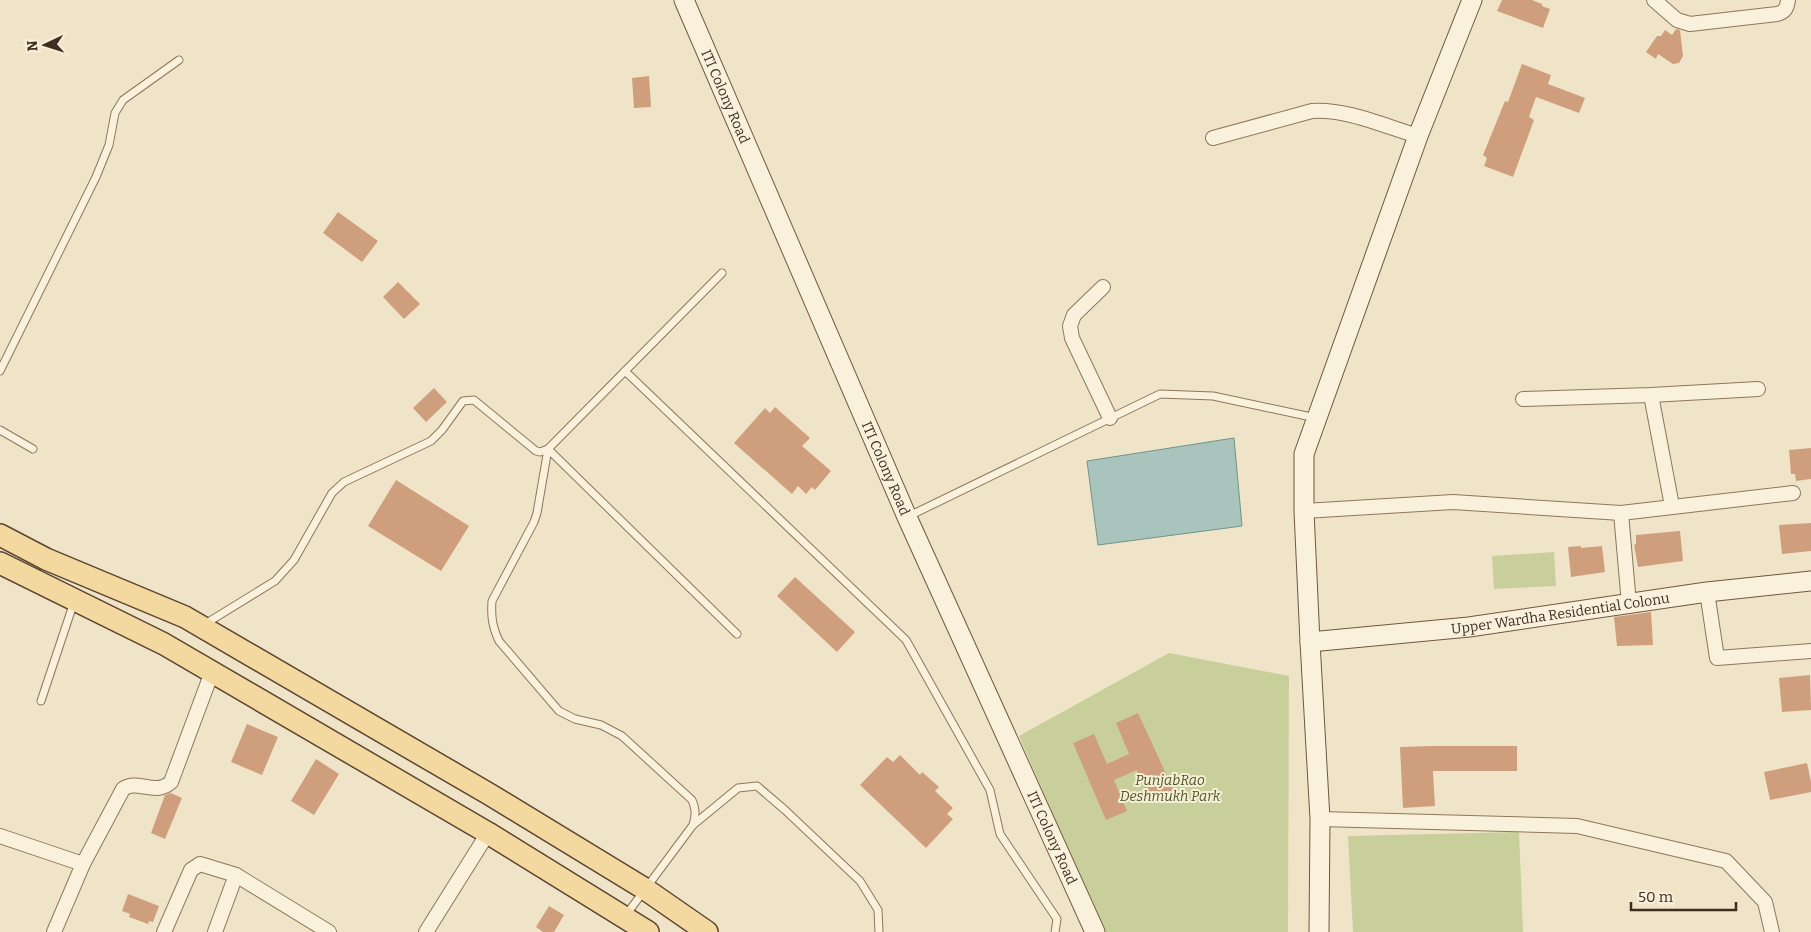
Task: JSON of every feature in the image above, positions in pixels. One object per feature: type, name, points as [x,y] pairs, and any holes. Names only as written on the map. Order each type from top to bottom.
[{"type":"main road","points":[[0,535],[46,559],[193,622],[489,794],[645,889],[707,932]]},
{"type":"main road","points":[[0,562],[164,644],[488,833],[648,932]]},
{"type":"main road","points":[[164,644],[193,622]]},
{"type":"street","name":"ITI Colony Road","points":[[684,0],[907,517],[1096,932]]},
{"type":"street","points":[[1319,932],[1320,820],[1304,511],[1304,454],[1418,136],[1472,0]]},
{"type":"street","points":[[1654,0],[1677,20],[1690,24],[1778,14],[1786,8],[1788,0]]},
{"type":"street","points":[[1213,138],[1312,111],[1328,110],[1342,112],[1418,136]]},
{"type":"street","points":[[1103,287],[1074,315],[1070,326],[1072,338],[1110,418]]},
{"type":"street","points":[[1523,399],[1758,389]]},
{"type":"street","points":[[1651,395],[1672,506]]},
{"type":"street","points":[[1304,511],[1453,502],[1621,513],[1793,493]]},
{"type":"street","points":[[1621,513],[1629,604]]},
{"type":"street","name":"Upper Wardha Residential Colonu","points":[[1310,642],[1469,627],[1707,592],[1811,581]]},
{"type":"street","points":[[1707,592],[1717,658],[1811,651]]},
{"type":"street","points":[[54,932],[83,864],[123,789],[132,785],[158,789],[164,788],[171,782],[212,672]]},
{"type":"street","points":[[1320,820],[1577,826],[1726,861],[1765,902],[1772,932]]},
{"type":"street","points":[[426,932],[488,833]]},
{"type":"street","points":[[0,836],[83,864]]},
{"type":"street","points":[[164,932],[191,870],[200,864],[236,874],[313,928],[328,932]]},
{"type":"street","points":[[216,932],[236,874]]},
{"type":"lane","points":[[0,371],[96,177],[109,145],[115,113],[123,100],[179,60]]},
{"type":"lane","points":[[193,622],[275,581],[294,560],[332,493],[344,482],[431,441],[442,430],[463,401],[474,400],[536,451],[540,452],[548,449],[722,273]]},
{"type":"lane","points":[[626,371],[906,640],[990,790],[1000,834],[1057,919],[1055,932]]},
{"type":"lane","points":[[907,517],[1160,394],[1213,396],[1317,419]]},
{"type":"lane","points":[[0,430],[33,448]]},
{"type":"lane","points":[[548,449],[737,634]]},
{"type":"lane","points":[[548,449],[536,518],[492,601],[492,627],[499,640],[559,711],[575,719],[612,729],[692,800],[696,815],[693,825]]},
{"type":"lane","points":[[42,701],[75,599]]},
{"type":"lane","points":[[625,918],[693,825],[738,788],[757,786],[860,881],[878,910],[879,932]]},
{"type":"green space","points":[[1554,552],[1556,586],[1494,589],[1492,556]]},
{"type":"green space","name":"PunjabRao Deshmukh Park","points":[[1169,653],[1289,676],[1288,932],[1104,932],[1019,736]]},
{"type":"green space","points":[[1519,832],[1523,932],[1353,932],[1348,836]]},
{"type":"water","points":[[1234,438],[1242,526],[1098,545],[1087,461]]},
{"type":"building","points":[[1502,0],[1532,0],[1550,9],[1543,28],[1497,11]]},
{"type":"building","points":[[1676,29],[1680,30],[1683,56],[1679,63],[1673,64],[1658,54],[1656,59],[1646,52],[1657,36],[1661,36],[1665,30],[1672,35]]},
{"type":"building","points":[[1522,64],[1551,75],[1548,84],[1585,98],[1579,113],[1536,97],[1529,117],[1534,120],[1513,177],[1484,166],[1487,158],[1483,155],[1505,101],[1508,102]]},
{"type":"building","points":[[649,76],[651,107],[634,108],[632,78]]},
{"type":"building","points":[[338,212],[378,241],[362,262],[323,233]]},
{"type":"building","points":[[398,282],[420,304],[404,319],[383,297]]},
{"type":"building","points":[[434,388],[447,402],[426,422],[413,408]]},
{"type":"building","points":[[775,407],[810,438],[802,446],[831,471],[815,490],[812,487],[806,494],[798,486],[792,494],[734,443],[765,408],[770,413]]},
{"type":"building","points":[[1811,448],[1811,479],[1796,481],[1795,474],[1791,474],[1789,450]]},
{"type":"building","points":[[396,480],[469,526],[441,571],[368,526]]},
{"type":"building","points":[[1811,523],[1811,551],[1782,554],[1779,525]]},
{"type":"building","points":[[1680,531],[1683,561],[1638,567],[1634,545],[1636,544],[1636,535]]},
{"type":"building","points":[[1581,546],[1581,548],[1602,546],[1605,572],[1571,577],[1568,547]]},
{"type":"building","points":[[795,577],[855,632],[837,652],[777,596]]},
{"type":"building","points":[[1651,612],[1653,645],[1617,646],[1614,617]]},
{"type":"building","points":[[1810,675],[1811,710],[1782,712],[1779,678]]},
{"type":"building","points":[[1138,713],[1174,791],[1150,801],[1137,770],[1114,780],[1127,811],[1106,820],[1073,743],[1094,734],[1107,764],[1129,754],[1116,723]]},
{"type":"building","points":[[247,724],[278,737],[262,775],[231,762]]},
{"type":"building","points":[[1517,746],[1517,771],[1433,771],[1435,806],[1403,808],[1400,747]]},
{"type":"building","points":[[900,755],[920,775],[922,772],[939,787],[935,791],[953,808],[947,814],[953,819],[926,848],[860,785],[887,757],[893,762]]},
{"type":"building","points":[[316,759],[339,774],[314,815],[291,801]]},
{"type":"building","points":[[1807,763],[1811,792],[1770,800],[1764,772]]},
{"type":"building","points":[[171,793],[182,798],[165,839],[151,833],[165,795]]},
{"type":"building","points":[[128,894],[159,906],[153,922],[149,921],[148,924],[129,917],[130,914],[122,911]]},
{"type":"building","points":[[549,906],[564,915],[554,932],[543,932],[536,927]]}]
